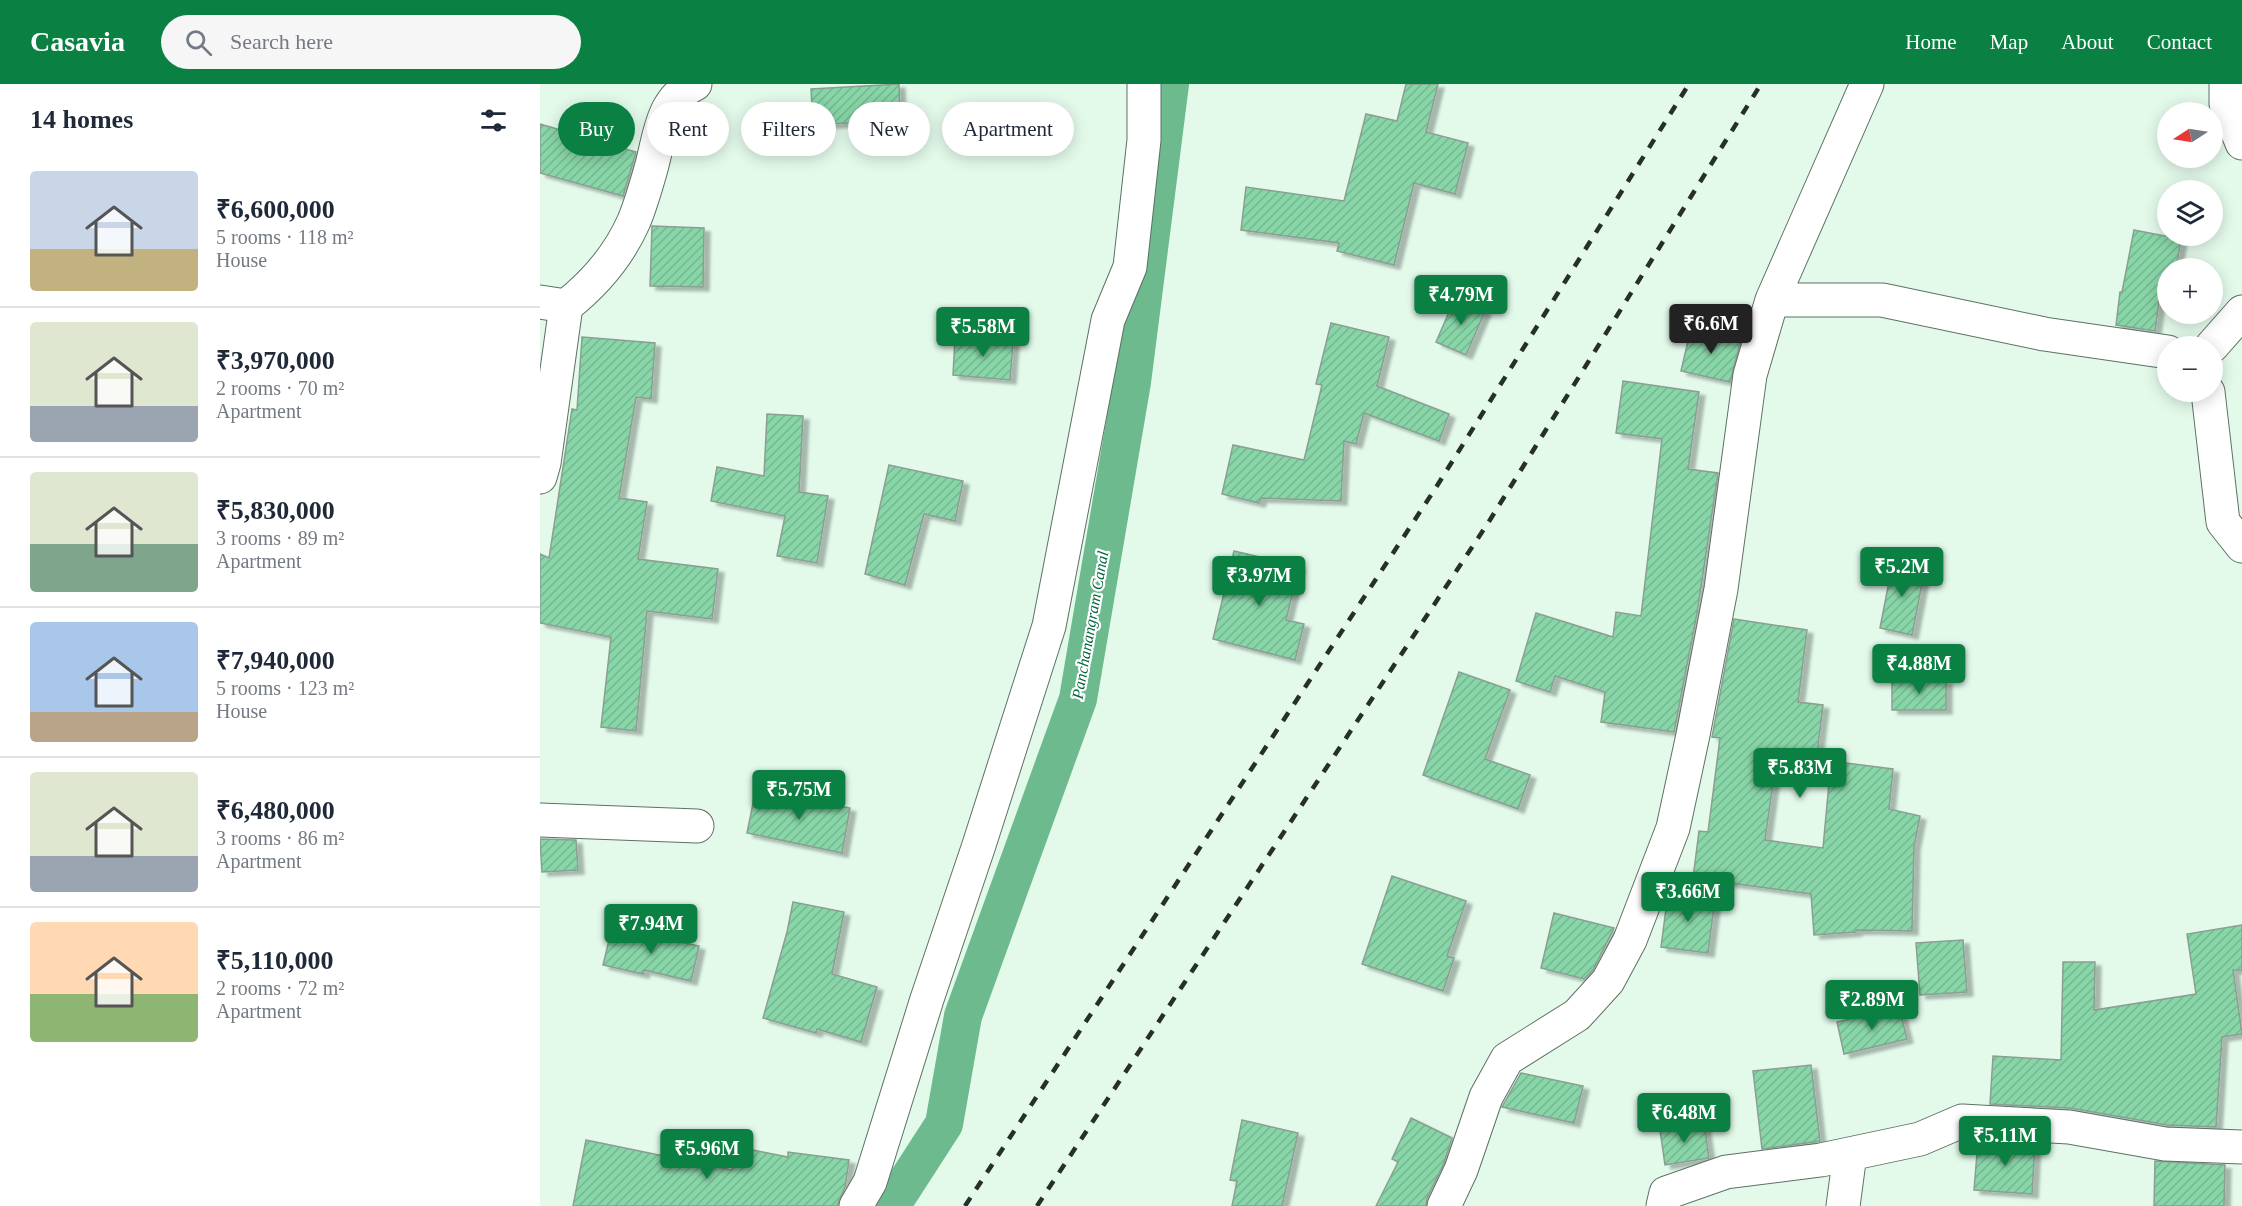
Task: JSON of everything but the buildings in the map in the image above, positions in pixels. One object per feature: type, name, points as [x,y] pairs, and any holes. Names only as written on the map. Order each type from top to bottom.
[{"type":"street","points":[[540,477],[544,464],[553,304],[584,292],[619,250],[638,210],[652,166],[662,120],[673,100],[695,84]]},
{"type":"street","points":[[856,1206],[870,1182],[927,999],[979,846],[1049,626],[1108,320],[1130,267],[1144,140],[1144,84]]},
{"type":"street","points":[[1444,1206],[1461,1170],[1486,1097],[1508,1059],[1577,1016],[1608,981],[1630,940],[1673,828],[1721,589],[1750,375],[1772,300],[1867,84]]},
{"type":"street","points":[[2226,84],[2226,104],[2242,143]]},
{"type":"street","points":[[1772,300],[1882,300],[2044,334],[2157,350]]},
{"type":"street","points":[[2221,336],[2242,312]]},
{"type":"street","points":[[2209,402],[2223,522],[2242,546]]},
{"type":"street","points":[[540,820],[697,826]]},
{"type":"street","points":[[1663,1206],[1666,1193],[1726,1172],[1821,1160],[1920,1139],[1962,1121],[2069,1127],[2165,1144],[2242,1147]]},
{"type":"street","points":[[1843,1206],[1850,1154]]},
{"type":"waterway","name":"Panchanangram Canal","points":[[891,1206],[944,1124],[963,1016],[1078,699],[1132,382],[1170,84]]},
{"type":"railway","points":[[965,1206],[1435,489],[1689,84]]},
{"type":"railway","points":[[1037,1206],[1488,523],[1761,84]]}]
